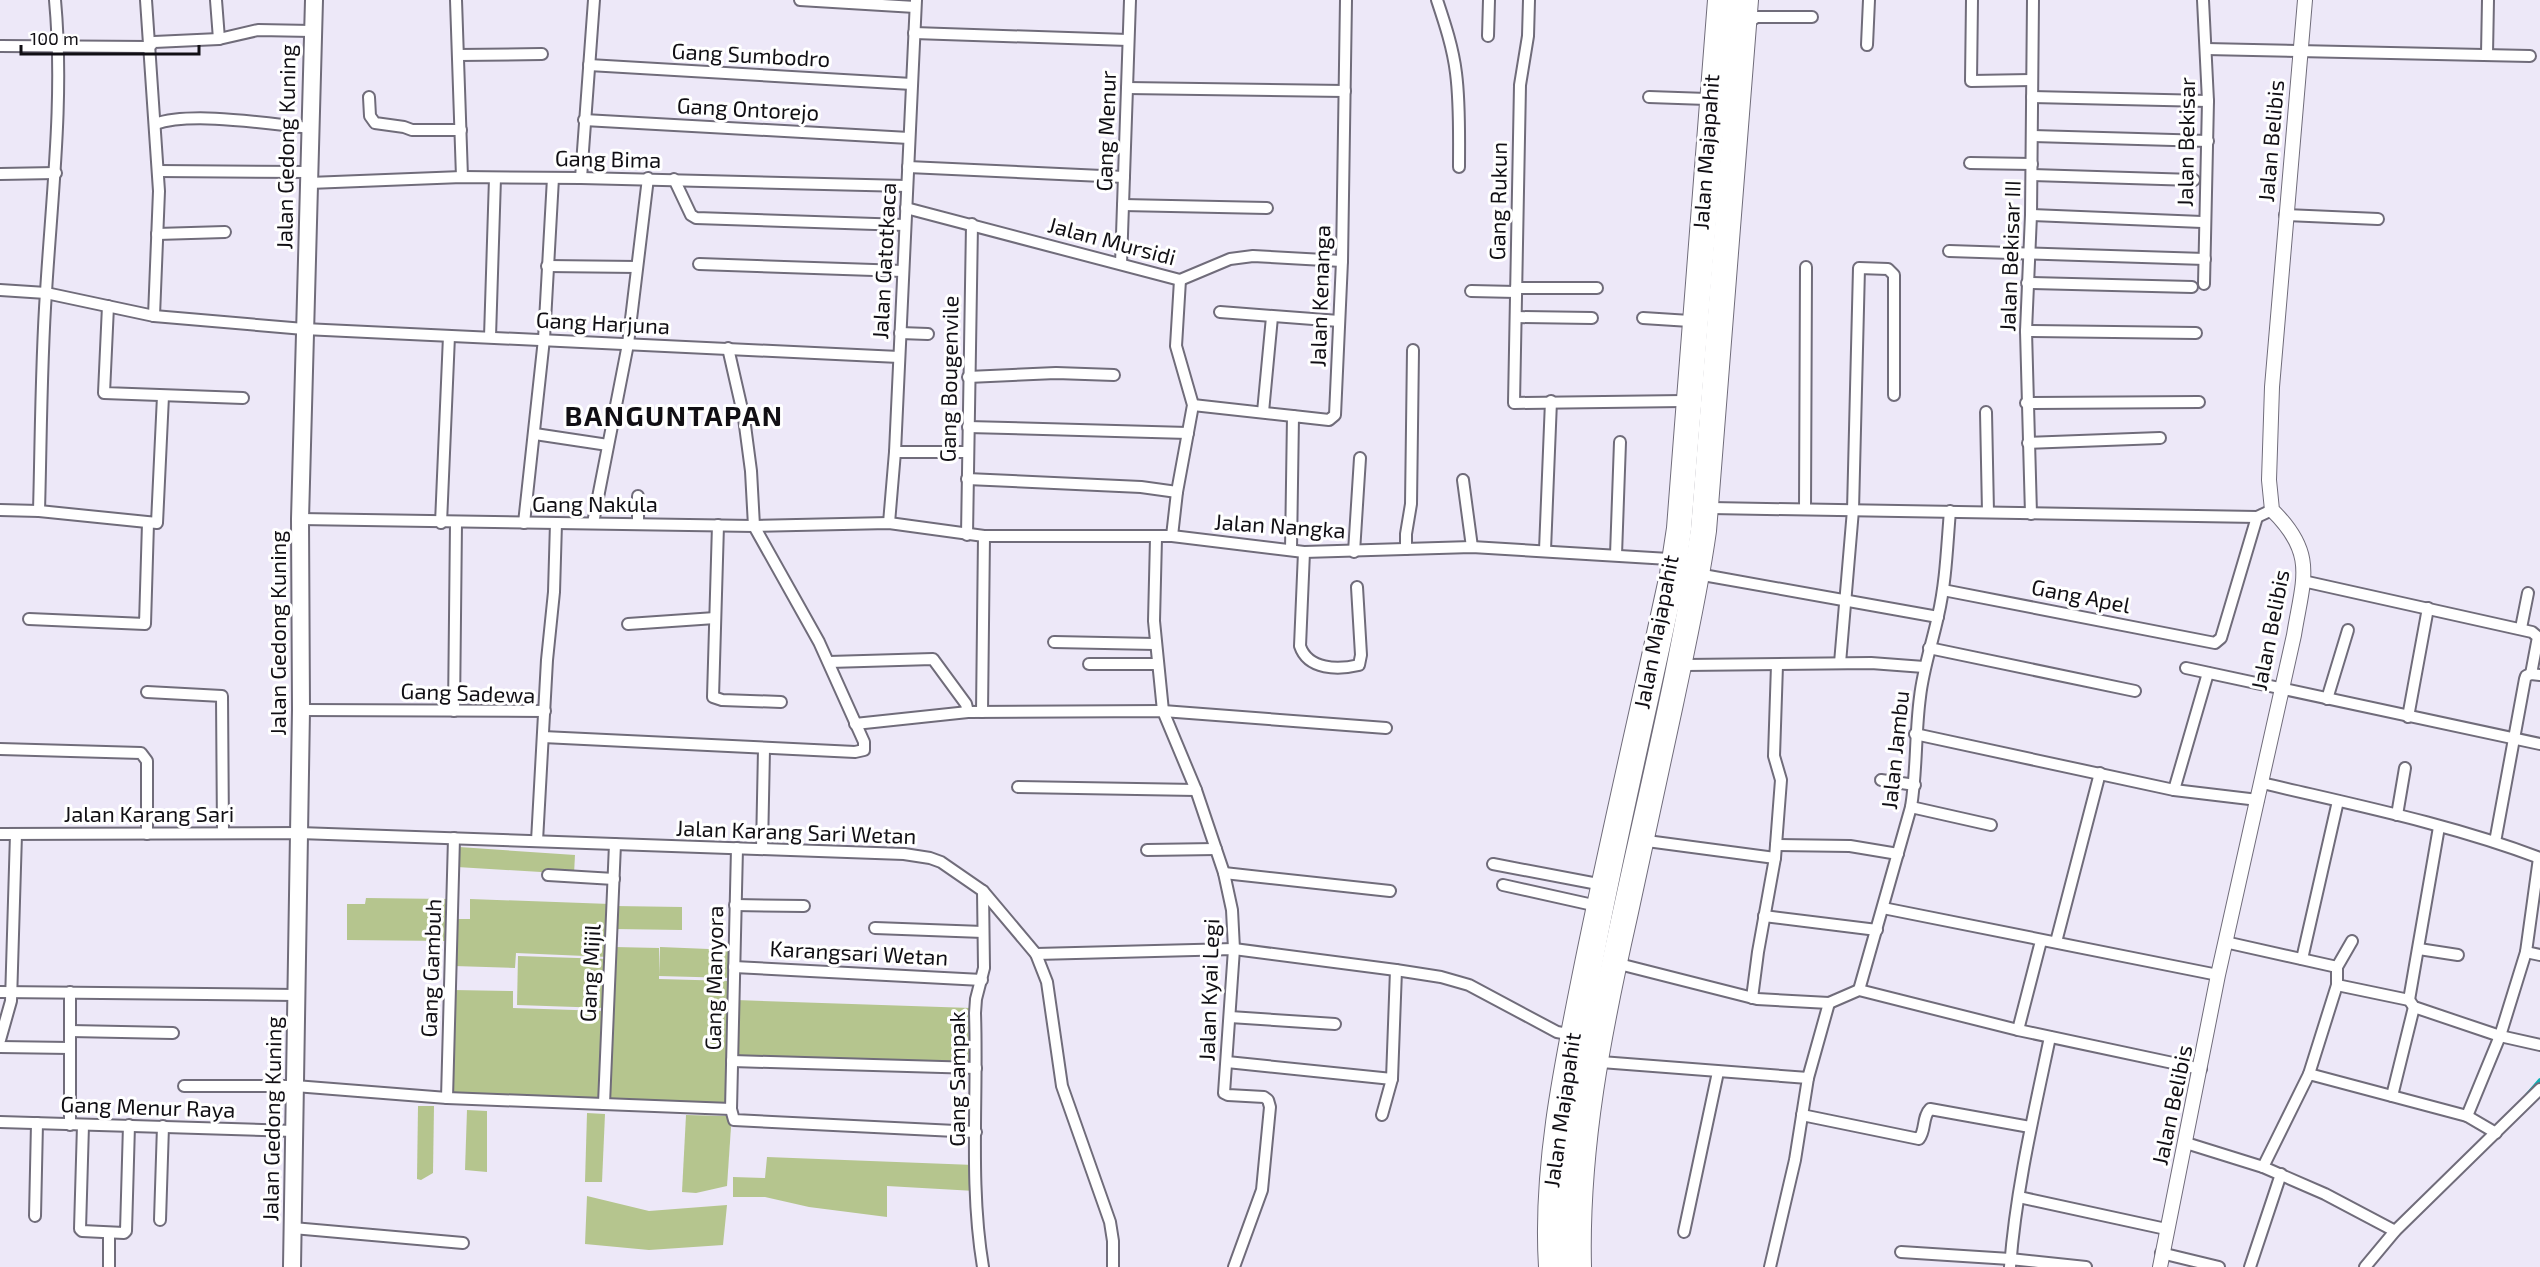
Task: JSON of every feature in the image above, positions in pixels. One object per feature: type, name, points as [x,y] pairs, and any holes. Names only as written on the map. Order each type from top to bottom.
[{"type":"main road","name":"Jalan Gedong Kuning","points":[[292,1267],[301,710],[300,519],[314,0]]},
{"type":"main road","name":"Jalan Majapahit","points":[[1726,0],[1727,76]]},
{"type":"main road","name":"Jalan Majapahit","points":[[1558,1267],[1557,1200],[1562,1149],[1578,1050],[1645,700],[1677,575],[1683,529],[1702,228],[1718,107],[1727,76],[1741,0]]},
{"type":"main road","name":"Jalan Majapahit","points":[[1572,1267],[1572,1200],[1607,903],[1690,589],[1698,539],[1718,107]]},
{"type":"street","points":[[39,511],[46,293],[56,173],[59,47],[55,0]]},
{"type":"street","points":[[146,0],[158,171],[153,316]]},
{"type":"street","points":[[216,0],[219,39]]},
{"type":"street","points":[[456,0],[462,177]]},
{"type":"street","points":[[581,177],[594,0]]},
{"type":"street","points":[[800,0],[915,3]]},
{"type":"street","name":"Gang Menur","points":[[1121,264],[1130,0]]},
{"type":"street","name":"Jalan Kenanga","points":[[1193,405],[1329,420],[1335,415],[1342,261],[1346,0]]},
{"type":"street","points":[[1437,0],[1456,71],[1460,117],[1459,167]]},
{"type":"street","points":[[1488,36],[1489,0]]},
{"type":"street","name":"Gang Rukun","points":[[1529,0],[1528,36],[1520,85],[1514,403],[1551,402]]},
{"type":"street","points":[[1649,97],[1718,107],[1715,0]]},
{"type":"street","points":[[1584,1267],[1583,1200],[1594,1101],[1619,964],[1703,574],[1711,508],[1751,0]]},
{"type":"street","points":[[1868,45],[1869,0]]},
{"type":"street","points":[[1972,0],[1971,81],[2031,80]]},
{"type":"street","name":"Jalan Bekisar III","points":[[2031,514],[2026,403],[2026,331],[2033,136],[2031,80],[2033,0]]},
{"type":"street","name":"Jalan Bekisar","points":[[2203,0],[2208,101],[2204,284]]},
{"type":"street","name":"Jalan Belibis","points":[[2161,1260],[2218,975],[2262,783],[2303,581],[2304,564],[2299,544],[2288,526],[2272,510],[2269,444],[2285,215],[2305,0]]},
{"type":"street","points":[[2487,54],[2488,0]]},
{"type":"street","name":"Jalan Gatotkaca","points":[[889,523],[895,452],[915,3]]},
{"type":"street","points":[[1750,21],[1757,17],[1812,17]]},
{"type":"street","points":[[0,46],[149,47],[154,42],[219,39],[248,30],[312,32]]},
{"type":"street","points":[[914,33],[1128,40]]},
{"type":"street","points":[[2206,49],[2530,56]]},
{"type":"street","points":[[458,55],[542,54]]},
{"type":"street","name":"Gang Sumbodro","points":[[589,65],[912,84]]},
{"type":"street","points":[[1127,88],[1345,91]]},
{"type":"street","points":[[369,97],[370,116],[375,123],[402,126],[412,130],[460,130]]},
{"type":"street","points":[[2032,97],[2208,101]]},
{"type":"street","points":[[155,124],[168,119],[235,120],[310,128]]},
{"type":"street","name":"Gang Ontorejo","points":[[584,120],[909,138]]},
{"type":"street","points":[[2033,136],[2208,141]]},
{"type":"street","points":[[1970,163],[2032,170],[2194,180]]},
{"type":"street","points":[[908,167],[1124,177]]},
{"type":"street","name":"Gang Bima","points":[[158,171],[309,178],[581,177],[907,186]]},
{"type":"street","points":[[0,174],[56,173]]},
{"type":"street","points":[[524,523],[544,339],[553,177]]},
{"type":"street","points":[[490,337],[495,178]]},
{"type":"street","points":[[593,523],[628,344],[648,178]]},
{"type":"street","points":[[674,179],[691,215],[696,218],[905,225]]},
{"type":"street","points":[[1123,205],[1267,208]]},
{"type":"street","name":"Jalan Mursidi","points":[[906,208],[1180,280],[1230,259],[1253,256],[1342,261]]},
{"type":"street","points":[[2031,215],[2202,222]]},
{"type":"street","points":[[2285,215],[2378,219]]},
{"type":"street","name":"Gang Bougenvile","points":[[967,535],[972,224]]},
{"type":"street","points":[[1546,1267],[1545,1198],[1568,1034],[1607,903],[1598,884],[1645,700],[1670,559],[1690,321],[1702,228]]},
{"type":"street","points":[[157,234],[225,232]]},
{"type":"street","points":[[1949,251],[2205,259]]},
{"type":"street","points":[[699,264],[903,272]]},
{"type":"street","points":[[547,266],[638,267]]},
{"type":"street","points":[[1805,509],[1806,267]]},
{"type":"street","points":[[1840,663],[1853,510],[1858,268],[1888,269],[1894,275],[1894,395]]},
{"type":"street","points":[[1172,536],[1177,492],[1193,405],[1176,346],[1180,280]]},
{"type":"street","points":[[2027,283],[2192,287]]},
{"type":"street","points":[[1471,291],[1597,288]]},
{"type":"street","name":"Gang Harjuna","points":[[0,290],[46,293],[153,316],[304,329],[899,357]]},
{"type":"street","points":[[108,306],[103,391],[163,396],[243,398]]},
{"type":"street","points":[[1220,312],[1339,321]]},
{"type":"street","points":[[1263,412],[1272,317]]},
{"type":"street","points":[[1516,317],[1592,318]]},
{"type":"street","points":[[1643,318],[1690,321]]},
{"type":"street","points":[[2026,331],[2196,333]]},
{"type":"street","points":[[900,333],[928,334]]},
{"type":"street","points":[[441,523],[448,336]]},
{"type":"street","points":[[543,737],[764,749],[860,752],[864,750],[864,742],[829,662],[754,526],[751,471],[744,418],[728,348]]},
{"type":"street","points":[[1406,549],[1411,504],[1413,350]]},
{"type":"street","points":[[968,377],[1056,373],[1114,375]]},
{"type":"street","points":[[0,510],[39,511],[157,523],[163,396]]},
{"type":"street","points":[[1545,550],[1551,402],[1684,401]]},
{"type":"street","points":[[2026,403],[2199,402]]},
{"type":"street","points":[[1986,412],[1988,512]]},
{"type":"street","points":[[1291,550],[1293,416]]},
{"type":"street","points":[[968,427],[1188,433]]},
{"type":"street","points":[[535,434],[608,445]]},
{"type":"street","points":[[2028,442],[2160,438]]},
{"type":"street","points":[[1616,555],[1620,442]]},
{"type":"street","points":[[895,452],[968,452]]},
{"type":"street","points":[[1354,552],[1360,458]]},
{"type":"street","points":[[968,479],[1141,487],[1177,492]]},
{"type":"street","points":[[1463,480],[1472,547]]},
{"type":"street","points":[[638,496],[638,524]]},
{"type":"street","points":[[1711,508],[2257,517],[2272,510]]},
{"type":"street","name":"Jalan Jambu","points":[[1859,990],[1911,807],[1915,785],[1916,734],[1924,666],[1943,590],[1950,511]]},
{"type":"street","name":"Gang Apel","points":[[1943,590],[2175,634],[2210,643],[2221,638],[2257,517]]},
{"type":"street","name":"Gang Nakula","points":[[300,519],[441,523],[754,526],[889,523]]},
{"type":"street","points":[[29,619],[145,624],[148,523]]},
{"type":"street","points":[[454,711],[456,523]]},
{"type":"street","points":[[544,711],[554,592],[556,523]]},
{"type":"street","name":"Jalan Nangka","points":[[889,523],[984,536],[1156,538],[1172,536],[1304,552],[1472,547],[1670,559]]},
{"type":"street","points":[[718,525],[713,696],[722,700],[781,702]]},
{"type":"street","points":[[982,712],[984,536]]},
{"type":"street","name":"Jalan Kyai Legi","points":[[1156,538],[1155,644],[1163,711],[1196,790],[1224,873],[1232,910],[1234,949],[1224,1093],[1264,1097],[1268,1100],[1270,1107],[1262,1190],[1234,1267]]},
{"type":"street","points":[[1304,552],[1300,646],[1303,655],[1312,663],[1335,669],[1359,665],[1361,655],[1357,587]]},
{"type":"street","points":[[1703,574],[1938,617]]},
{"type":"street","points":[[2303,581],[2521,628],[2532,632],[2538,638],[2536,674],[2526,676],[2524,679],[2515,740],[2495,842]]},
{"type":"street","points":[[2521,628],[2528,593]]},
{"type":"street","points":[[2408,717],[2428,608]]},
{"type":"street","points":[[628,624],[715,618]]},
{"type":"street","points":[[2326,699],[2348,630]]},
{"type":"street","points":[[1054,642],[1155,644]]},
{"type":"street","points":[[1929,648],[2107,687],[2135,691]]},
{"type":"street","points":[[829,662],[933,659],[966,704],[968,712]]},
{"type":"street","points":[[1685,665],[1840,663],[1924,666]]},
{"type":"street","points":[[1089,664],[1157,664]]},
{"type":"street","points":[[1752,998],[1775,858],[1781,780],[1774,756],[1777,665]]},
{"type":"street","points":[[2186,668],[2540,744]]},
{"type":"street","points":[[2174,790],[2208,673]]},
{"type":"street","points":[[147,692],[222,696],[223,833]]},
{"type":"street","name":"Gang Sadewa","points":[[301,710],[544,711],[537,841]]},
{"type":"street","points":[[855,724],[968,712],[1163,711],[1386,728]]},
{"type":"street","points":[[1916,734],[2174,790],[2258,800]]},
{"type":"street","points":[[0,749],[141,753],[147,761],[147,834]]},
{"type":"street","points":[[762,849],[764,749]]},
{"type":"street","points":[[2397,815],[2405,768]]},
{"type":"street","points":[[2056,942],[2100,773]]},
{"type":"street","points":[[1881,780],[1915,785]]},
{"type":"street","points":[[2262,783],[2397,815],[2495,842],[2540,858],[2526,952],[2500,1036],[2467,1116]]},
{"type":"street","points":[[1018,787],[1196,790]]},
{"type":"street","points":[[2302,959],[2338,801]]},
{"type":"street","points":[[1911,807],[1991,825]]},
{"type":"street","points":[[2392,1096],[2412,1003],[2439,827]]},
{"type":"street","name":"Jalan Karang Sari","points":[[0,834],[298,833]]},
{"type":"street","name":"Jalan Karang Sari Wetan","points":[[298,833],[923,856],[953,869],[983,891],[1036,954],[1047,982],[1062,1086],[1110,1222],[1113,1267]]},
{"type":"street","points":[[0,1041],[12,992],[16,834]]},
{"type":"street","name":"Gang Gambuh","points":[[447,1098],[454,838]]},
{"type":"street","points":[[1647,841],[1775,858]]},
{"type":"street","name":"Gang Mijil","points":[[604,1104],[615,844]]},
{"type":"street","points":[[1776,844],[1850,846],[1898,854]]},
{"type":"street","name":"Gang Manyora","points":[[731,1108],[737,848]]},
{"type":"street","points":[[1147,850],[1216,849]]},
{"type":"street","points":[[1493,864],[1598,884]]},
{"type":"street","points":[[1224,873],[1390,891]]},
{"type":"street","points":[[549,875],[614,879]]},
{"type":"street","points":[[1503,885],[1607,903]]},
{"type":"street","name":"Gang Sampak","points":[[983,891],[982,980],[976,1001],[978,1239],[983,1267]]},
{"type":"street","points":[[735,905],[804,906]]},
{"type":"street","points":[[1883,908],[2218,975]]},
{"type":"street","points":[[1764,916],[1877,930]]},
{"type":"street","points":[[875,928],[983,932]]},
{"type":"street","points":[[2018,1030],[2041,941]]},
{"type":"street","points":[[2263,1167],[2309,1074],[2337,985],[2337,968],[2352,941]]},
{"type":"street","points":[[2225,942],[2337,968]]},
{"type":"street","points":[[1036,954],[1234,949],[1396,970],[1441,977],[1468,985],[1557,1032],[1568,1034]]},
{"type":"street","points":[[0,950],[12,950]]},
{"type":"street","points":[[2419,950],[2458,955]]},
{"type":"street","points":[[2526,952],[2540,955]]},
{"type":"street","points":[[1619,964],[1752,998],[1829,1003],[1859,990],[2018,1030],[2201,1069]]},
{"type":"street","name":"Karangsari Wetan","points":[[734,967],[982,980]]},
{"type":"street","points":[[1382,1115],[1392,1078],[1396,970]]},
{"type":"street","points":[[2337,985],[2412,1003],[2500,1036],[2540,1046]]},
{"type":"street","points":[[0,992],[296,995]]},
{"type":"street","points":[[70,992],[70,1125]]},
{"type":"street","points":[[1770,1267],[1793,1170],[1808,1078],[1829,1003]]},
{"type":"street","points":[[1230,1017],[1335,1024]]},
{"type":"street","points":[[70,1031],[173,1033]]},
{"type":"street","points":[[2010,1263],[2030,1128],[2050,1037]]},
{"type":"street","points":[[0,1047],[70,1048]]},
{"type":"street","points":[[732,1061],[976,1068]]},
{"type":"street","points":[[1227,1062],[1392,1078]]},
{"type":"street","points":[[1601,1062],[1808,1078]]},
{"type":"street","points":[[1684,1232],[1718,1072]]},
{"type":"street","points":[[2309,1074],[2467,1116],[2496,1133]]},
{"type":"street","points":[[184,1086],[295,1086],[447,1098],[731,1108],[736,1121],[976,1132]]},
{"type":"street","points":[[2365,1267],[2395,1232],[2540,1089]]},
{"type":"street","points":[[1802,1115],[1919,1138],[1930,1109],[2030,1128]]},
{"type":"street","name":"Gang Menur Raya","points":[[0,1122],[294,1131]]},
{"type":"street","points":[[35,1216],[37,1123]]},
{"type":"street","points":[[83,1125],[80,1229],[109,1233],[124,1233],[126,1228],[129,1125]]},
{"type":"street","points":[[160,1220],[163,1126]]},
{"type":"street","points":[[2186,1143],[2280,1174],[2325,1194],[2395,1232]]},
{"type":"street","points":[[2250,1267],[2280,1174]]},
{"type":"street","points":[[2019,1197],[2166,1229]]},
{"type":"street","points":[[293,1228],[463,1243]]},
{"type":"street","points":[[109,1233],[109,1267]]},
{"type":"street","points":[[1901,1252],[2010,1263],[2086,1267]]},
{"type":"street","points":[[2161,1260],[2219,1267]]},
{"type":"green space","points":[[459,847],[575,855],[574,874],[457,867]]},
{"type":"green space","points":[[366,898],[447,899],[446,941],[347,940],[347,904],[365,904]]},
{"type":"green space","points":[[470,899],[610,904],[608,957],[516,953],[515,968],[454,966],[456,919],[470,919]]},
{"type":"green space","points":[[615,906],[682,907],[682,930],[615,929]]},
{"type":"green space","points":[[615,947],[659,948],[659,979],[731,981],[726,1105],[609,1101]]},
{"type":"green space","points":[[660,947],[733,950],[732,978],[659,976]]},
{"type":"green space","points":[[518,956],[607,959],[605,1008],[517,1005]]},
{"type":"green space","points":[[453,990],[513,991],[513,1008],[605,1011],[601,1102],[450,1095]]},
{"type":"green space","points":[[736,1000],[971,1008],[969,1068],[734,1059]]},
{"type":"green space","points":[[418,1106],[434,1106],[433,1173],[421,1180],[417,1179]]},
{"type":"green space","points":[[467,1110],[487,1111],[487,1172],[465,1170]]},
{"type":"green space","points":[[587,1113],[605,1114],[602,1182],[585,1182]]},
{"type":"green space","points":[[686,1115],[728,1116],[731,1127],[727,1186],[696,1193],[682,1192]]},
{"type":"green space","points":[[767,1157],[974,1165],[975,1191],[887,1186],[887,1217],[809,1207],[765,1197],[733,1197],[733,1177],[765,1178]]},
{"type":"green space","points":[[587,1196],[649,1211],[727,1205],[723,1245],[649,1250],[585,1244]]},
{"type":"waterway","points":[[2527,1095],[2540,1080]]},
{"type":"district","name":"BANGUNTAPAN","points":[[674,416]]}]
